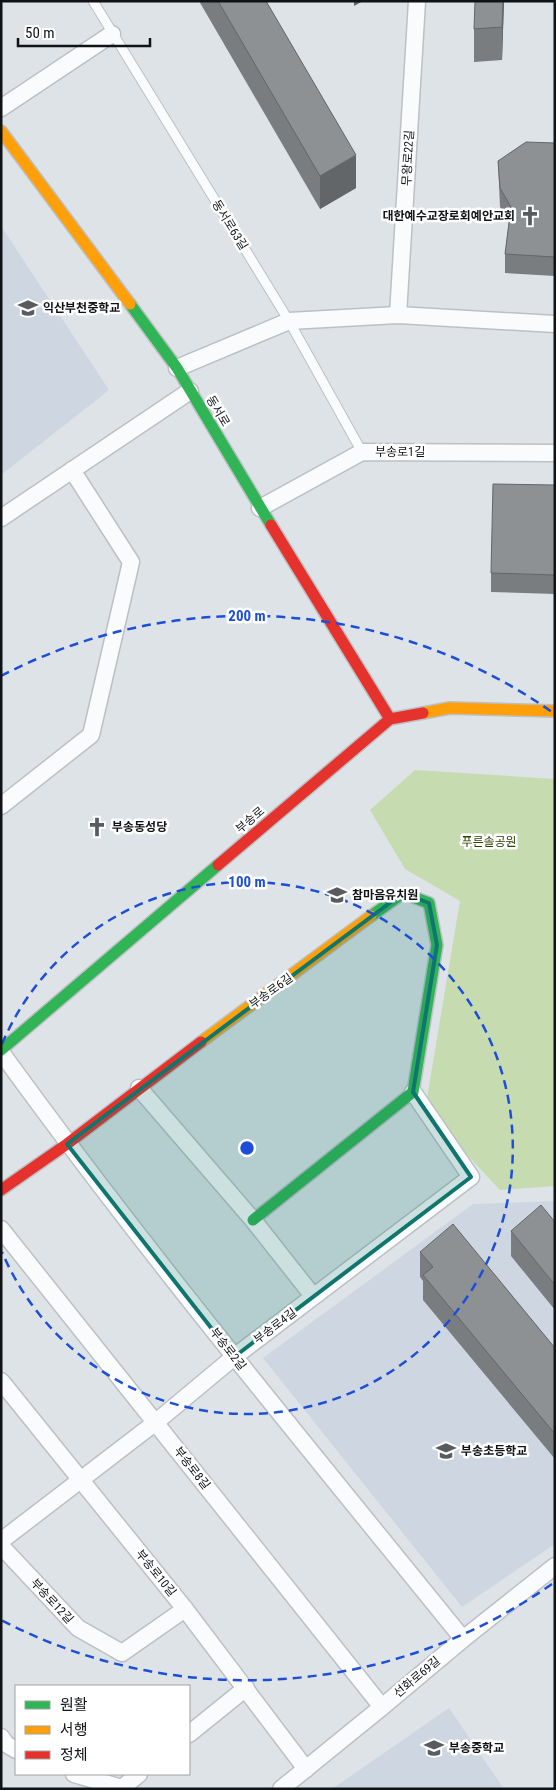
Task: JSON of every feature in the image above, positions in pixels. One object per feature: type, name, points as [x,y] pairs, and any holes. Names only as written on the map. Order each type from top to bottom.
[{"type":"street","name":"무왕로22길","points":[[398,315],[417,1]]},
{"type":"street","points":[[1,108],[112,34]]},
{"type":"street","name":"동서로","points":[[1,131],[178,368],[260,508],[390,719]]},
{"type":"street","points":[[178,368],[289,321],[398,315],[555,324]]},
{"type":"street","points":[[1,518],[190,391]]},
{"type":"street","name":"부송로1길","points":[[260,508],[362,452],[555,453]]},
{"type":"street","points":[[1,806],[91,734],[131,562],[72,470]]},
{"type":"street","points":[[390,719],[450,708],[555,711]]},
{"type":"street","name":"부송로","points":[[1,1051],[390,719]]},
{"type":"street","name":"부송로6길","points":[[1,1190],[67,1144],[138,1088],[403,893],[429,903],[437,945],[413,1092]]},
{"type":"street","name":"부송로2길","points":[[1,1051],[67,1144],[234,1357],[463,1639]]},
{"type":"street","points":[[138,1088],[253,1220],[313,1296]]},
{"type":"street","points":[[253,1220],[413,1092]]},
{"type":"street","name":"부송로4길","points":[[1,1541],[156,1422],[234,1357],[471,1176],[413,1092]]},
{"type":"street","name":"부송로8길","points":[[1,1229],[382,1707]]},
{"type":"street","name":"부송로10길","points":[[1,1380],[185,1609],[306,1769]]},
{"type":"street","name":"부송로12길","points":[[1,1546],[78,1628],[122,1653],[185,1609]]},
{"type":"street","name":"선화로69길","points":[[281,1789],[555,1566]]},
{"type":"street","points":[[190,1733],[246,1688]]},
{"type":"street","points":[[1,1736],[6,1744],[15,1749]]},
{"type":"street","points":[[77,1775],[122,1788],[138,1775]]},
{"type":"lane","name":"동서로63길","points":[[93,1],[289,321],[362,452]]},
{"type":"highlighted area","points":[[403,893],[429,903],[437,945],[413,1092],[471,1177],[234,1357],[67,1144]]},
{"type":"shaded area","name":"익산부천중학교","points":[[1,226],[109,390],[1,475]]},
{"type":"shaded area","name":"부송초등학교","points":[[555,1201],[555,1544],[462,1607],[263,1358],[473,1204]]},
{"type":"shaded area","name":"부송중학교","points":[[449,1708],[504,1789],[332,1789]]},
{"type":"green space","name":"푸른솔공원","points":[[415,770],[555,779],[555,1186],[500,1190],[425,1110],[460,901],[405,869],[370,810]]},
{"type":"building","points":[[218,1],[266,1],[356,155],[320,176]]},
{"type":"building","points":[[475,1],[503,1],[502,27],[474,29]]},
{"type":"building","name":"대한예수교장로회예안교회","points":[[526,142],[555,143],[555,257],[505,254],[511,207],[500,188],[498,161]]},
{"type":"building","points":[[493,484],[555,485],[555,575],[491,573]]},
{"type":"building","points":[[541,1205],[555,1222],[555,1285],[511,1231]]},
{"type":"building","name":"부송초등학교","points":[[453,1224],[555,1348],[555,1434],[423,1275],[433,1267],[420,1252]]},
{"type":"traffic: fast","points":[[130,304],[177,368],[271,525]]},
{"type":"traffic: fast","points":[[1,1050],[218,865]]},
{"type":"traffic: fast","points":[[253,1220],[413,1092],[437,945],[429,903],[403,893],[371,916]]},
{"type":"traffic: slow","points":[[1,131],[130,304]]},
{"type":"traffic: slow","points":[[423,713],[450,708],[555,711]]},
{"type":"traffic: slow","points":[[201,1042],[371,916]]},
{"type":"traffic: jam","points":[[271,525],[390,719]]},
{"type":"traffic: jam","points":[[218,865],[390,719],[423,713]]},
{"type":"traffic: jam","points":[[1,1190],[67,1144],[201,1042]]},
{"type":"place","name":"대한예수교장로회예안교회","points":[[530,216]]},
{"type":"place","name":"익산부천중학교","points":[[28,308]]},
{"type":"place","name":"부송동성당","points":[[97,827]]},
{"type":"place","name":"참마음유치원","points":[[337,895]]},
{"type":"place","name":"부송초등학교","points":[[446,1451]]},
{"type":"place","name":"부송중학교","points":[[434,1748]]}]
